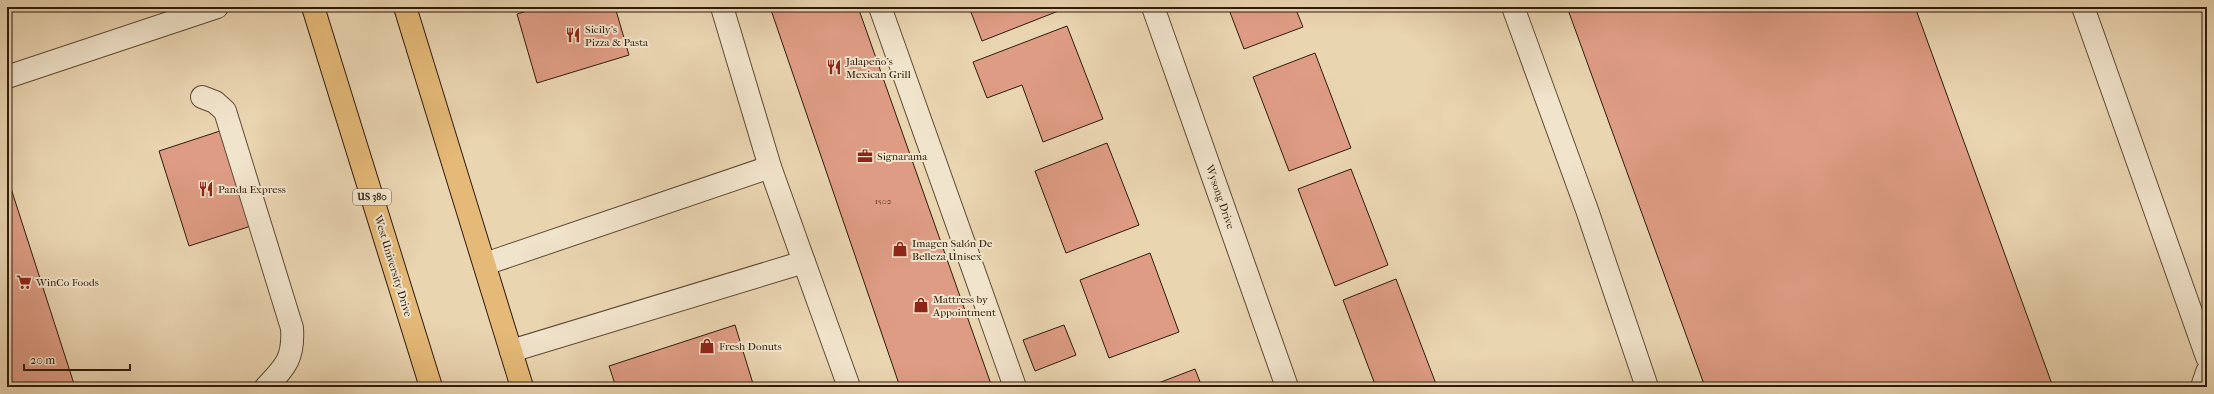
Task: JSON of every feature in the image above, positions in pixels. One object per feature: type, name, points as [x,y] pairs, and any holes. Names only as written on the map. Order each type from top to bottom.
[{"type":"highway","name":"West University Drive","points":[[313,7],[431,387]]},
{"type":"highway","points":[[405,7],[522,387]]},
{"type":"street","points":[[7,77],[162,16],[217,7]]},
{"type":"street","points":[[722,7],[770,167],[849,387]]},
{"type":"street","points":[[880,7],[1015,387]]},
{"type":"street","name":"Wysong Drive","points":[[1153,7],[1287,387]]},
{"type":"street","points":[[1513,7],[1587,210],[1647,387]]},
{"type":"street","points":[[2083,7],[2206,352]]},
{"type":"street","points":[[202,97],[215,102],[225,111],[292,328],[292,349],[288,364],[266,387]]},
{"type":"street","points":[[485,264],[770,167]]},
{"type":"street","points":[[511,351],[804,262]]},
{"type":"street","points":[[2202,387],[2207,372]]},
{"type":"building","name":"Sicily's Pizza & Pasta","points":[[540,7],[615,7],[629,55],[537,83],[517,14]]},
{"type":"building","points":[[770,7],[858,7],[992,387],[900,387]]},
{"type":"building","points":[[969,7],[1060,7],[1061,10],[982,41]]},
{"type":"building","points":[[1228,7],[1295,7],[1303,27],[1244,49]]},
{"type":"building","points":[[1567,7],[1915,7],[2053,387],[1705,387]]},
{"type":"building","points":[[1067,26],[1103,119],[1043,142],[1022,85],[987,98],[973,62]]},
{"type":"building","points":[[1315,53],[1351,148],[1289,171],[1253,77]]},
{"type":"building","name":"Panda Express","points":[[223,130],[251,226],[189,246],[159,151]]},
{"type":"building","points":[[1107,143],[1139,225],[1066,253],[1035,171]]},
{"type":"building","points":[[1351,169],[1388,265],[1335,286],[1298,189]]},
{"type":"building","name":"WinCo Foods","points":[[7,176],[75,387],[7,387]]},
{"type":"building","points":[[1150,253],[1179,332],[1109,358],[1080,280]]},
{"type":"building","points":[[1396,279],[1436,384],[1429,387],[1376,387],[1343,300]]},
{"type":"building","name":"Fresh Donuts","points":[[735,325],[754,387],[616,387],[609,366]]},
{"type":"building","points":[[1064,325],[1076,355],[1035,371],[1023,340]]},
{"type":"building","points":[[1195,369],[1202,387],[1148,387]]},
{"type":"place","name":"Sicily's Pizza & Pasta","points":[[573,35]]},
{"type":"place","name":"Jalapeño's Mexican Grill","points":[[834,67]]},
{"type":"place","name":"Signarama","points":[[865,156]]},
{"type":"place","name":"Panda Express","points":[[206,189]]},
{"type":"place","name":"Imagen Salón De Belleza Unisex","points":[[900,249]]},
{"type":"place","name":"WinCo Foods","points":[[24,282]]},
{"type":"place","name":"Mattress by Appointment","points":[[921,305]]},
{"type":"place","name":"Fresh Donuts","points":[[707,346]]}]
